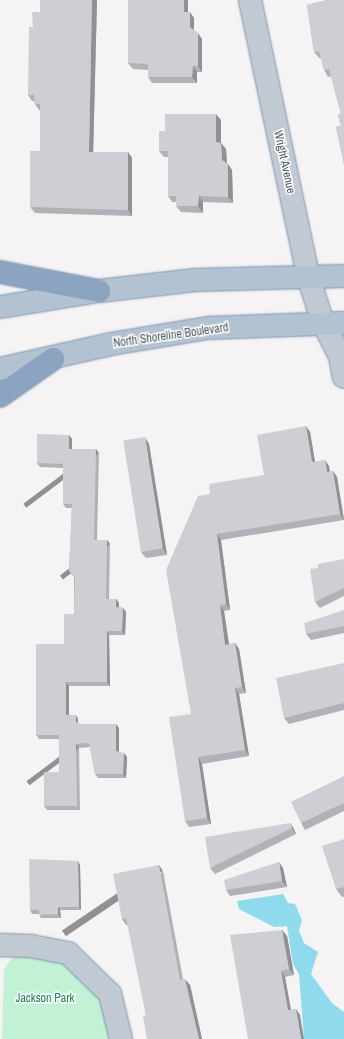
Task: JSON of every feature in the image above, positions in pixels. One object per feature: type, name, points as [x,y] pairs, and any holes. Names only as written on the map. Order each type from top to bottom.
[{"type":"highway","points":[[0,272],[99,290]]},
{"type":"highway","points":[[0,396],[53,358]]},
{"type":"main road","points":[[0,307],[99,290],[195,280],[344,276]]},
{"type":"main road","name":"North Shoreline Boulevard","points":[[0,369],[111,344],[208,328],[333,323]]},
{"type":"street","name":"Wright Avenue","points":[[250,0],[308,276],[333,323],[342,367]]},
{"type":"street","points":[[0,945],[31,946],[68,953],[110,994],[121,1039]]},
{"type":"green space","name":"Jackson Park","points":[[29,955],[66,964],[99,994],[113,1039],[2,1039],[4,969],[12,958]]},
{"type":"water","points":[[283,894],[288,903],[295,904],[302,920],[299,931],[304,943],[318,952],[311,974],[332,1003],[344,1012],[344,1039],[304,1039],[299,974],[293,964],[287,926],[274,927],[239,909],[237,901]]},
{"type":"building","points":[[40,0],[92,0],[89,152],[128,152],[128,210],[30,207],[30,151],[40,151],[40,104],[35,104],[34,95],[28,95],[29,27],[33,27],[32,12],[40,12]]},
{"type":"building","points":[[128,0],[184,0],[184,12],[190,12],[190,27],[198,33],[198,66],[193,66],[192,77],[148,77],[148,64],[128,63]]},
{"type":"building","points":[[327,0],[344,0],[344,164],[336,127],[341,126],[338,115],[341,114],[329,69],[324,70],[319,51],[314,52],[307,5]]},
{"type":"building","points":[[165,114],[216,114],[216,142],[221,143],[222,160],[228,164],[228,197],[199,196],[198,206],[176,206],[176,196],[168,196],[168,151],[159,151],[159,131],[165,131]]},
{"type":"building","points":[[306,426],[312,462],[325,460],[327,472],[333,471],[340,514],[217,534],[226,604],[220,605],[225,645],[235,643],[242,687],[235,688],[245,750],[198,757],[207,818],[185,821],[169,717],[191,714],[166,570],[198,496],[210,494],[209,484],[264,475],[257,435]]},
{"type":"building","points":[[37,434],[69,435],[69,449],[96,449],[94,540],[107,540],[106,599],[116,599],[116,607],[123,608],[122,631],[107,631],[107,682],[66,682],[66,715],[76,715],[76,722],[81,724],[116,724],[116,751],[124,753],[123,774],[95,774],[89,743],[76,744],[77,806],[44,806],[44,772],[59,772],[59,735],[36,735],[36,644],[64,644],[64,614],[74,614],[75,577],[69,571],[72,504],[63,504],[63,464],[37,463]]},
{"type":"building","points":[[145,437],[163,549],[141,552],[123,440]]},
{"type":"building","points":[[344,559],[344,588],[315,602],[310,569],[318,568],[318,564]]},
{"type":"building","points":[[344,610],[344,626],[306,634],[304,623]]},
{"type":"building","points":[[344,663],[344,703],[284,718],[276,678]]},
{"type":"building","points":[[344,776],[344,803],[301,823],[291,802]]},
{"type":"building","points":[[290,823],[292,828],[210,868],[205,837]]},
{"type":"building","points":[[344,839],[344,887],[336,889],[322,846]]},
{"type":"building","points":[[29,859],[78,861],[79,907],[58,907],[58,914],[39,915],[39,910],[30,910]]},
{"type":"building","points":[[279,862],[282,881],[226,890],[224,880]]},
{"type":"building","points":[[159,865],[180,980],[185,979],[199,1039],[147,1039],[143,1016],[146,1015],[126,918],[122,919],[113,874]]},
{"type":"building","points":[[282,930],[289,969],[281,971],[288,1010],[296,1009],[301,1039],[248,1039],[230,935]]}]
